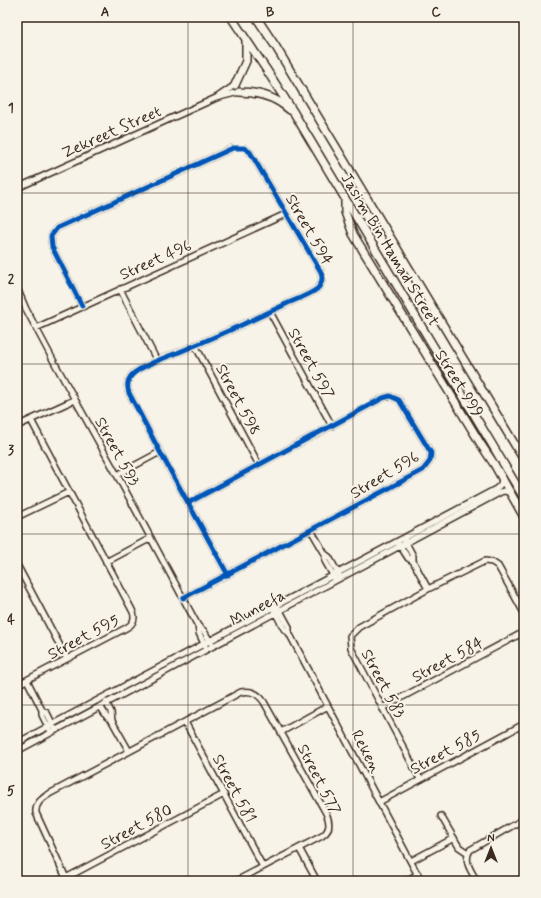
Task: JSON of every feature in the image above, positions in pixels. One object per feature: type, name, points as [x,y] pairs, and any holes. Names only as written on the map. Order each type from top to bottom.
[{"type":"main road","name":"Jasim Bin Hamad Street","points":[[231,17],[294,113],[524,498]]},
{"type":"main road","name":"Jasim Bin Hamad Street","points":[[256,17],[276,47],[524,460]]},
{"type":"main road","points":[[235,85],[246,61],[246,39]]},
{"type":"main road","points":[[239,92],[254,93],[269,97],[287,106],[294,113]]},
{"type":"main road","name":"Street 999","points":[[346,200],[345,212],[353,234],[478,438],[524,517]]},
{"type":"main road","points":[[478,422],[476,430],[478,438]]},
{"type":"street","name":"Zekreet Street","points":[[216,98],[235,85]]},
{"type":"street","name":"Zekreet Street","points":[[17,188],[216,98],[239,92]]},
{"type":"street","name":"Street 594","points":[[82,306],[52,247],[51,236],[60,226],[237,147],[244,148],[250,152],[322,272],[322,281],[320,285],[313,291],[270,312],[157,361],[132,374],[128,380],[127,386],[129,393],[160,452],[228,575]]},
{"type":"street","name":"Street 496","points":[[36,328],[286,214]]},
{"type":"street","name":"Street 593","points":[[17,288],[36,328],[74,400],[184,598],[198,626],[199,633],[205,646]]},
{"type":"street","points":[[120,289],[157,361]]},
{"type":"street","name":"Street 597","points":[[270,312],[332,426]]},
{"type":"street","name":"Street 598","points":[[196,345],[259,465]]},
{"type":"street","name":"Street 596","points":[[184,598],[423,470],[428,465],[431,457],[430,450],[399,400],[394,397],[383,398],[188,503]]},
{"type":"street","points":[[17,426],[74,400]]},
{"type":"street","name":"Street 595","points":[[17,685],[126,628],[133,622],[133,612],[31,420]]},
{"type":"street","points":[[117,475],[160,452]]},
{"type":"street","name":"Muneefa","points":[[17,751],[52,729],[205,646],[399,544],[496,489],[501,484],[502,478]]},
{"type":"street","points":[[17,517],[69,492]]},
{"type":"street","name":"Muneefa","points":[[405,540],[501,492],[510,492]]},
{"type":"street","points":[[311,530],[325,554],[325,559],[337,577]]},
{"type":"street","points":[[106,562],[151,538]]},
{"type":"street","points":[[405,540],[413,556],[413,561],[428,590]]},
{"type":"street","points":[[399,544],[408,558],[413,561]]},
{"type":"street","name":"Street 583","points":[[420,779],[351,648],[350,636],[359,626],[481,562],[492,562],[501,569],[524,612]]},
{"type":"street","points":[[17,565],[67,659]]},
{"type":"street","name":"Reken","points":[[276,609],[284,629],[289,633],[422,881]]},
{"type":"street","name":"Street 593","points":[[198,626],[204,630],[211,643]]},
{"type":"street","name":"Street 584","points":[[382,708],[524,632]]},
{"type":"street","name":"Muneefa","points":[[17,743],[52,729],[100,706],[205,646]]},
{"type":"street","points":[[26,680],[42,710],[42,714],[52,729]]},
{"type":"street","name":"Street 577","points":[[63,880],[36,813],[37,805],[42,799],[241,692],[250,691],[262,698],[329,821],[328,830],[326,833],[236,881]]},
{"type":"street","points":[[106,702],[112,715],[112,721]]},
{"type":"street","points":[[100,706],[112,721],[129,751]]},
{"type":"street","name":"Street 577","points":[[281,732],[328,706]]},
{"type":"street","name":"Street 581","points":[[185,722],[263,867]]},
{"type":"street","name":"Street 585","points":[[379,802],[524,724]]},
{"type":"street","name":"Street 580","points":[[63,880],[224,794]]},
{"type":"street","points":[[441,816],[461,849],[468,853]]},
{"type":"street","points":[[477,881],[467,863],[468,853],[473,847],[524,819]]},
{"type":"street","points":[[411,861],[454,838]]},
{"type":"street","points":[[300,848],[317,881]]},
{"type":"street","points":[[406,881],[418,874]]},
{"type":"cycle path","points":[[82,306],[52,247],[51,236],[57,228],[233,148],[244,148],[250,152],[321,272],[322,279],[320,285],[317,289],[305,296],[258,318],[140,369],[131,376],[128,384],[129,393],[228,575]]},
{"type":"cycle path","points":[[183,598],[423,470],[430,461],[431,453],[399,400],[390,396],[383,398],[188,503]]}]
